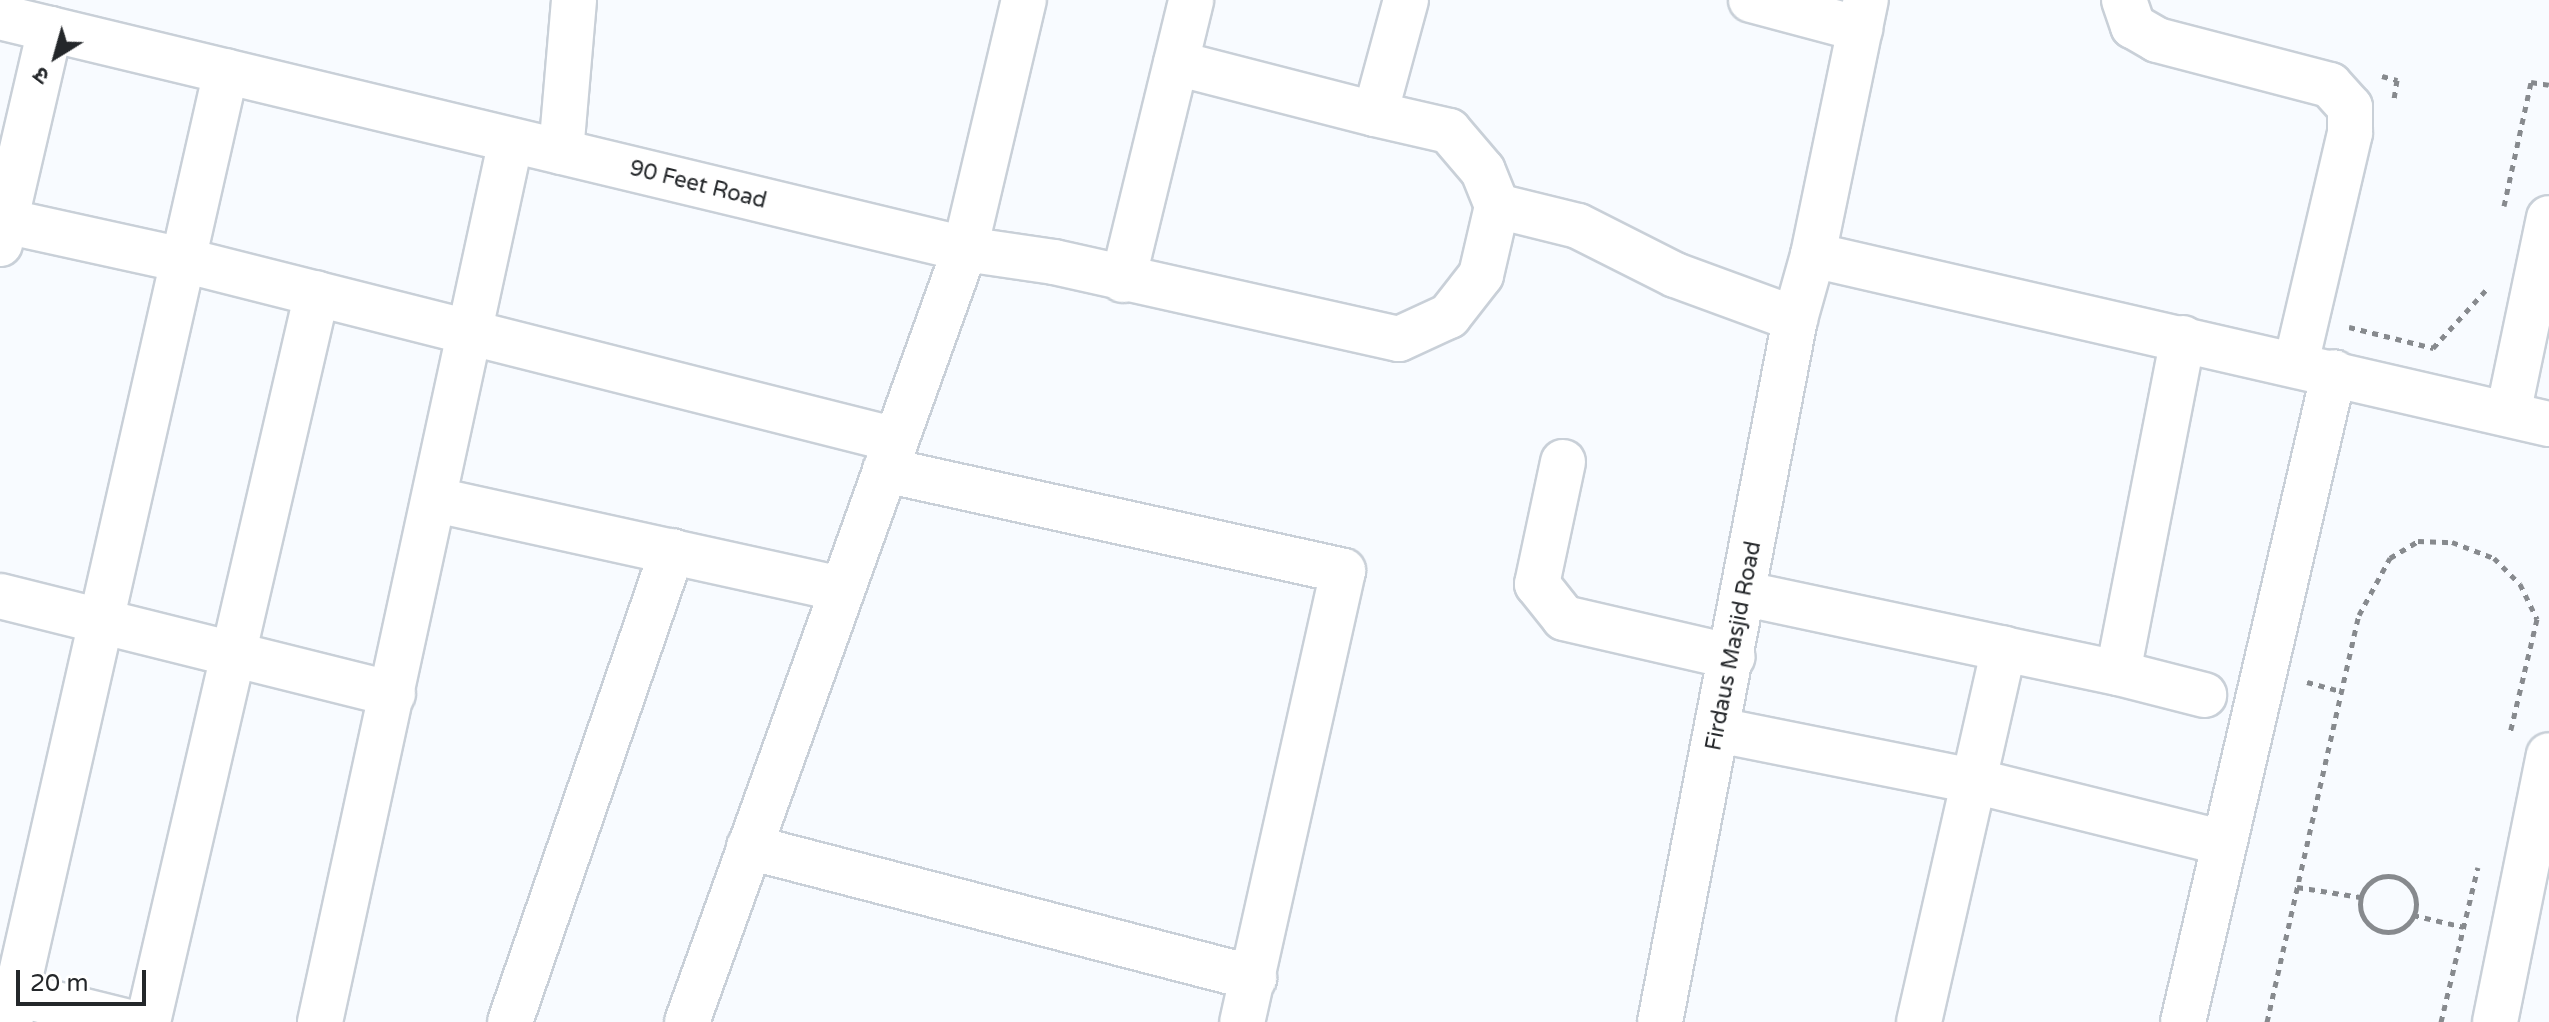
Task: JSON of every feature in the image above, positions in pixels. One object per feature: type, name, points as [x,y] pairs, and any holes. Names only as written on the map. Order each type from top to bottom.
[{"type":"street","points":[[561,152],[574,0]]},
{"type":"street","points":[[1123,280],[1191,0]]},
{"type":"street","points":[[1375,114],[1406,0]]},
{"type":"street","points":[[1660,1022],[1746,594],[1795,319],[1811,262],[1863,15],[1751,0]]},
{"type":"street","points":[[2124,0],[2133,26],[2157,40],[2319,81],[2330,85],[2350,107],[2350,133],[2315,368],[2183,1022]]},
{"type":"street","points":[[687,1022],[965,249],[1014,2]]},
{"type":"street","name":"90 Feet Road","points":[[0,17],[965,249],[1399,339],[1449,316],[1481,275],[1497,206]]},
{"type":"street","points":[[50,29],[3,233],[183,260],[317,293],[471,332],[891,455],[1343,571],[1242,1022]]},
{"type":"street","points":[[1176,63],[1449,131],[1483,171],[1497,206],[1578,226],[1675,275],[1795,319]]},
{"type":"street","points":[[128,1022],[9,1002],[101,621],[226,71]]},
{"type":"street","points":[[320,1022],[436,500],[511,140]]},
{"type":"street","points":[[1811,262],[2183,338],[2528,419],[2549,218]]},
{"type":"street","name":"Firdaus Masjid Road","points":[[1660,1022],[1811,262]]},
{"type":"street","points":[[148,1022],[317,293]]},
{"type":"street","points":[[2118,673],[2183,338]]},
{"type":"street","points":[[1563,462],[1537,584],[1564,618],[1733,657]]},
{"type":"street","points":[[436,500],[842,589]]},
{"type":"street","points":[[510,1022],[672,551]]},
{"type":"street","points":[[1746,594],[2118,673],[2204,695]]},
{"type":"street","points":[[0,596],[393,694]]},
{"type":"street","points":[[1919,1022],[2004,649]]},
{"type":"street","points":[[1718,730],[1974,781],[2221,842]]},
{"type":"street","points":[[2495,1022],[2549,755]]},
{"type":"street","points":[[749,847],[1254,978]]},
{"type":"path","points":[[2368,73],[2397,80],[2391,111]]},
{"type":"path","points":[[2501,218],[2531,82],[2549,85]]},
{"type":"path","points":[[2352,313],[2349,328],[2433,348],[2485,294],[2488,279]]},
{"type":"path","points":[[2267,1022],[2359,615],[2390,558],[2418,541],[2452,542],[2494,558],[2520,584],[2537,619],[2507,742]]},
{"type":"path","points":[[2305,682],[2341,691]]},
{"type":"path","points":[[2441,1022],[2482,850]]},
{"type":"path","points":[[2395,877],[2411,888],[2413,915],[2401,928],[2382,931],[2367,922],[2360,897],[2369,882],[2395,877]]},
{"type":"path","points":[[2297,887],[2360,897]]},
{"type":"path","points":[[2413,915],[2464,927]]}]
